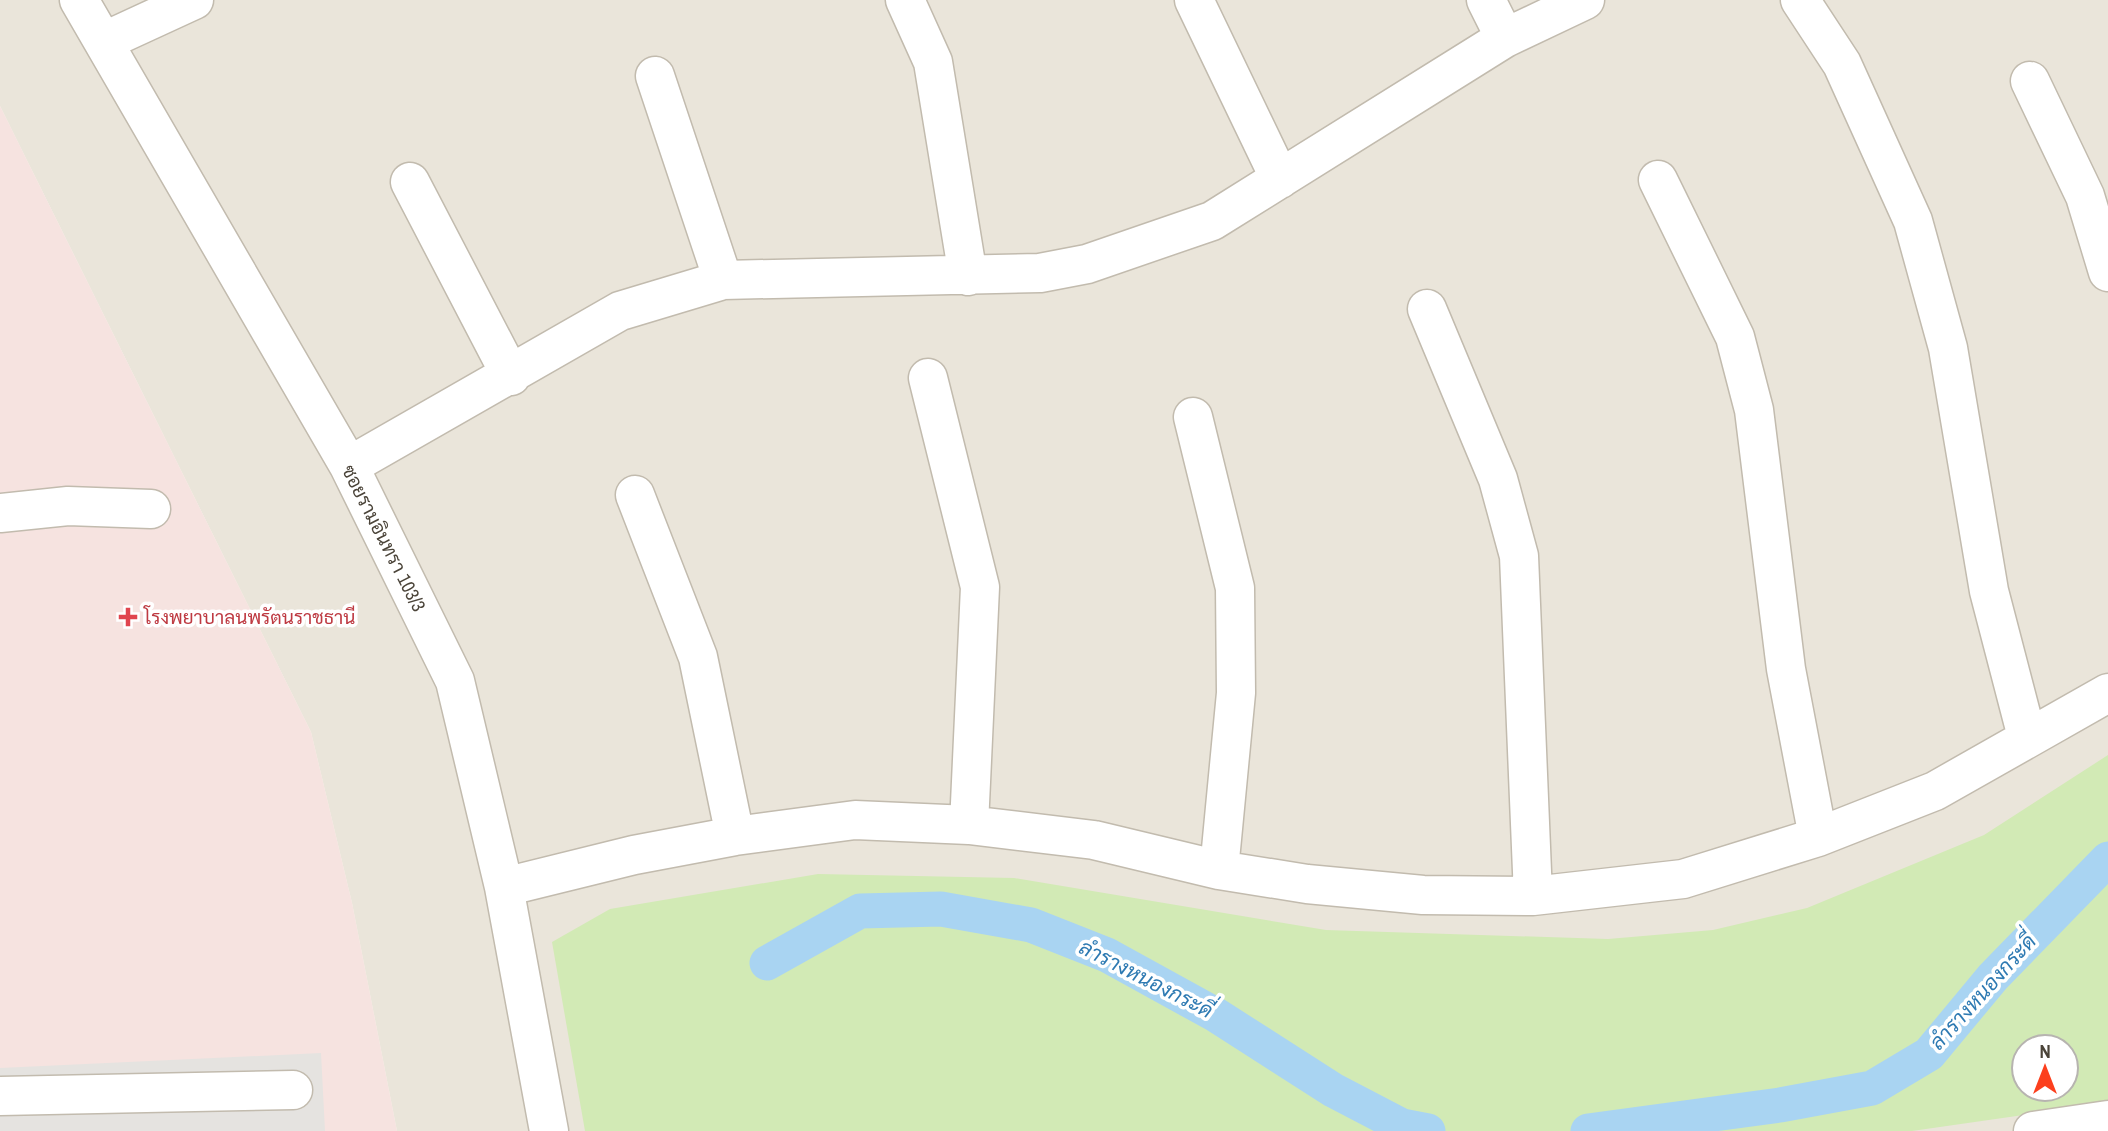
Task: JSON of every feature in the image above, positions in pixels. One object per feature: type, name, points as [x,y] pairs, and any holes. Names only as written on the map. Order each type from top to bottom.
[{"type":"street","name":"ซอยรามอินทรา 103/3","points":[[79,0],[349,467],[455,681],[504,887],[550,1131]]},
{"type":"street","points":[[105,41],[194,0]]},
{"type":"street","points":[[905,0],[933,62],[968,276]]},
{"type":"street","points":[[1194,0],[1280,179]]},
{"type":"street","points":[[1486,0],[1505,38]]},
{"type":"street","points":[[349,467],[620,312],[723,280],[1040,273],[1087,264],[1212,221],[1505,38],[1585,0]]},
{"type":"street","points":[[1800,0],[1842,64],[1913,221],[1948,348],[1989,591],[2027,737]]},
{"type":"street","points":[[655,76],[723,280]]},
{"type":"street","points":[[2030,81],[2085,196],[2108,272]]},
{"type":"street","points":[[1658,180],[1735,337],[1754,410],[1786,669],[1818,837]]},
{"type":"street","points":[[410,182],[511,376]]},
{"type":"street","points":[[1427,309],[1498,479],[1519,556],[1533,896]]},
{"type":"street","points":[[928,378],[980,587],[969,825]]},
{"type":"street","points":[[1193,417],[1235,588],[1236,693],[1219,870]]},
{"type":"street","points":[[635,495],[698,657],[735,836]]},
{"type":"street","points":[[0,513],[68,506],[151,509]]},
{"type":"street","points":[[504,887],[634,855],[735,836],[855,820],[969,825],[1094,840],[1219,870],[1307,884],[1423,895],[1533,896],[1683,879],[1818,837],[1936,790],[2108,693]]},
{"type":"street","points":[[0,1096],[293,1090]]},
{"type":"street","points":[[2033,1131],[2108,1120]]},
{"type":"shaded area","points":[[0,0],[2108,0],[2108,1131],[397,1131],[352,903],[311,732],[0,106]]},
{"type":"shaded area","name":"โรงพยาบาลนพรัตนราชธานี","points":[[0,106],[311,732],[352,903],[397,1131],[0,1131]]},
{"type":"shaded area","points":[[321,1053],[325,1131],[0,1131],[0,1068]]},
{"type":"green space","points":[[2108,755],[2108,1103],[1912,1131],[585,1131],[552,942],[610,909],[818,874],[1014,878],[1326,930],[1608,939],[1713,930],[1807,908],[1984,835]]},
{"type":"waterway","name":"ลำรางหนองกระดี่","points":[[1588,1131],[1780,1105],[1872,1088],[1929,1054],[1993,977],[2108,859]]},
{"type":"waterway","name":"ลำรางหนองกระดี่","points":[[767,963],[860,911],[941,909],[1031,925],[1107,955],[1216,1015],[1333,1090],[1402,1126],[1428,1131]]},
{"type":"place","name":"โรงพยาบาลนพรัตนราชธานี","points":[[128,617]]}]
